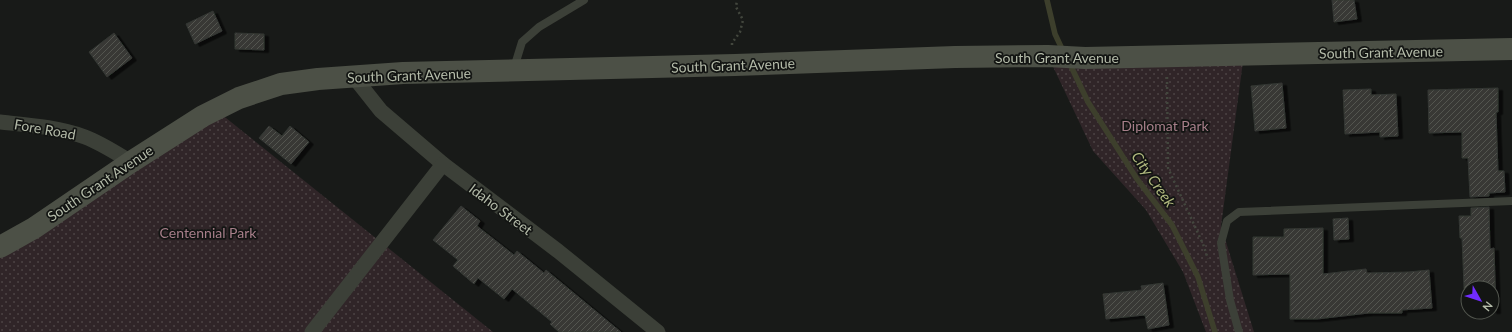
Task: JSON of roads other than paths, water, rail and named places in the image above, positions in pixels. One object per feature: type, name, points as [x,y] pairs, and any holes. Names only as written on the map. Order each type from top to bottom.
[{"type":"street","name":"South Grant Avenue","points":[[1,244],[34,228],[131,162],[203,116],[239,98],[281,84],[318,79],[403,73],[736,65],[955,57],[1048,56],[1084,58],[1512,49]]},
{"type":"street","name":"Idaho Street","points":[[354,77],[381,111],[443,164],[558,251],[658,332]]},
{"type":"street","name":"Fore Road","points":[[0,122],[71,133],[85,137],[106,147],[131,162]]},
{"type":"street","points":[[312,332],[443,164]]},
{"type":"lane","points":[[513,71],[522,42],[539,27],[584,0]]},
{"type":"lane","points":[[1239,332],[1230,300],[1221,243],[1227,221],[1239,212],[1512,201]]},
{"type":"waterway","name":"City Creek","points":[[1047,0],[1055,34],[1063,51]]},
{"type":"waterway","name":"City Creek","points":[[1069,62],[1088,102],[1137,179],[1172,225],[1198,277],[1215,332]]},
{"type":"park label","name":"Diplomat Park","points":[[1165,125]]},
{"type":"park label","name":"Centennial Park","points":[[208,232]]}]
